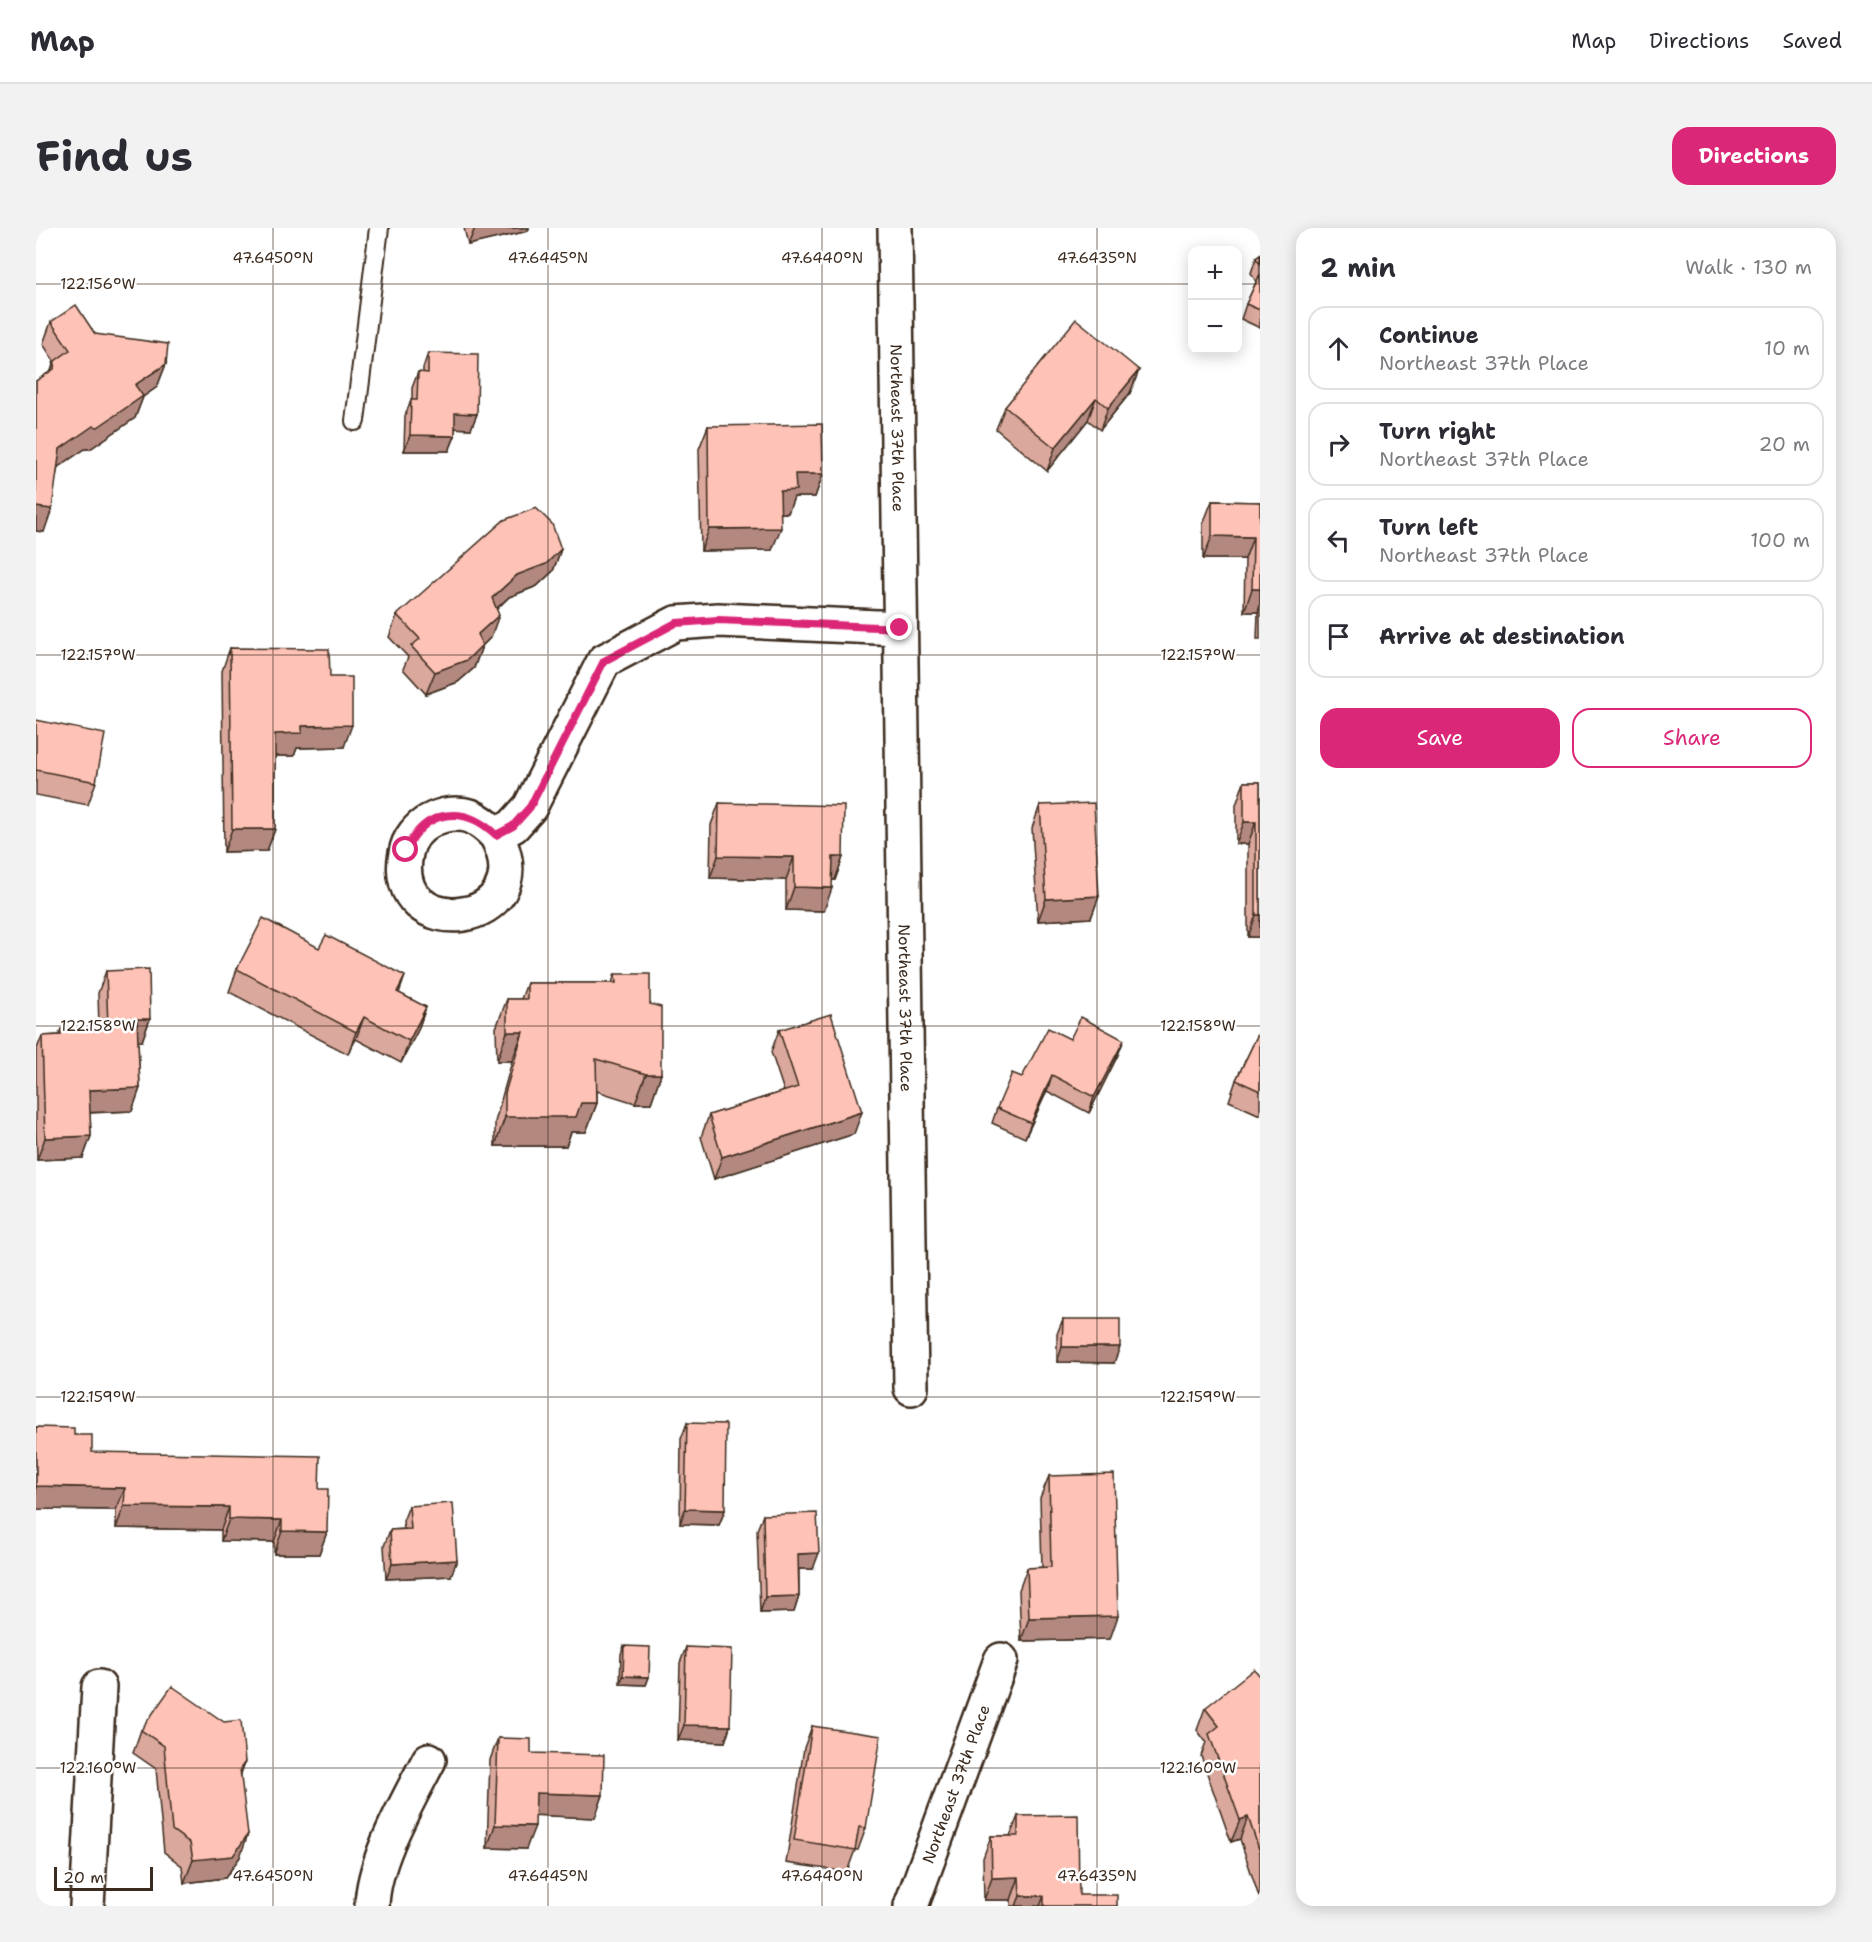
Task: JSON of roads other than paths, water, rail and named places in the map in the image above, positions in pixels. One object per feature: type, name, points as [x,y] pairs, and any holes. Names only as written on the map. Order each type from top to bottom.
[{"type":"street","name":"Northeast 37th Place","points":[[895,228],[911,1388]]},
{"type":"street","points":[[496,835],[513,826],[530,807],[604,661],[676,623],[718,620],[900,628]]},
{"type":"street","name":"Northeast 37th Place","points":[[911,1906],[1001,1660]]},
{"type":"street","points":[[87,1906],[99,1687]]},
{"type":"street","points":[[372,1906],[372,1895],[390,1836],[429,1760]]},
{"type":"lane","points":[[355,421],[379,228]]}]
